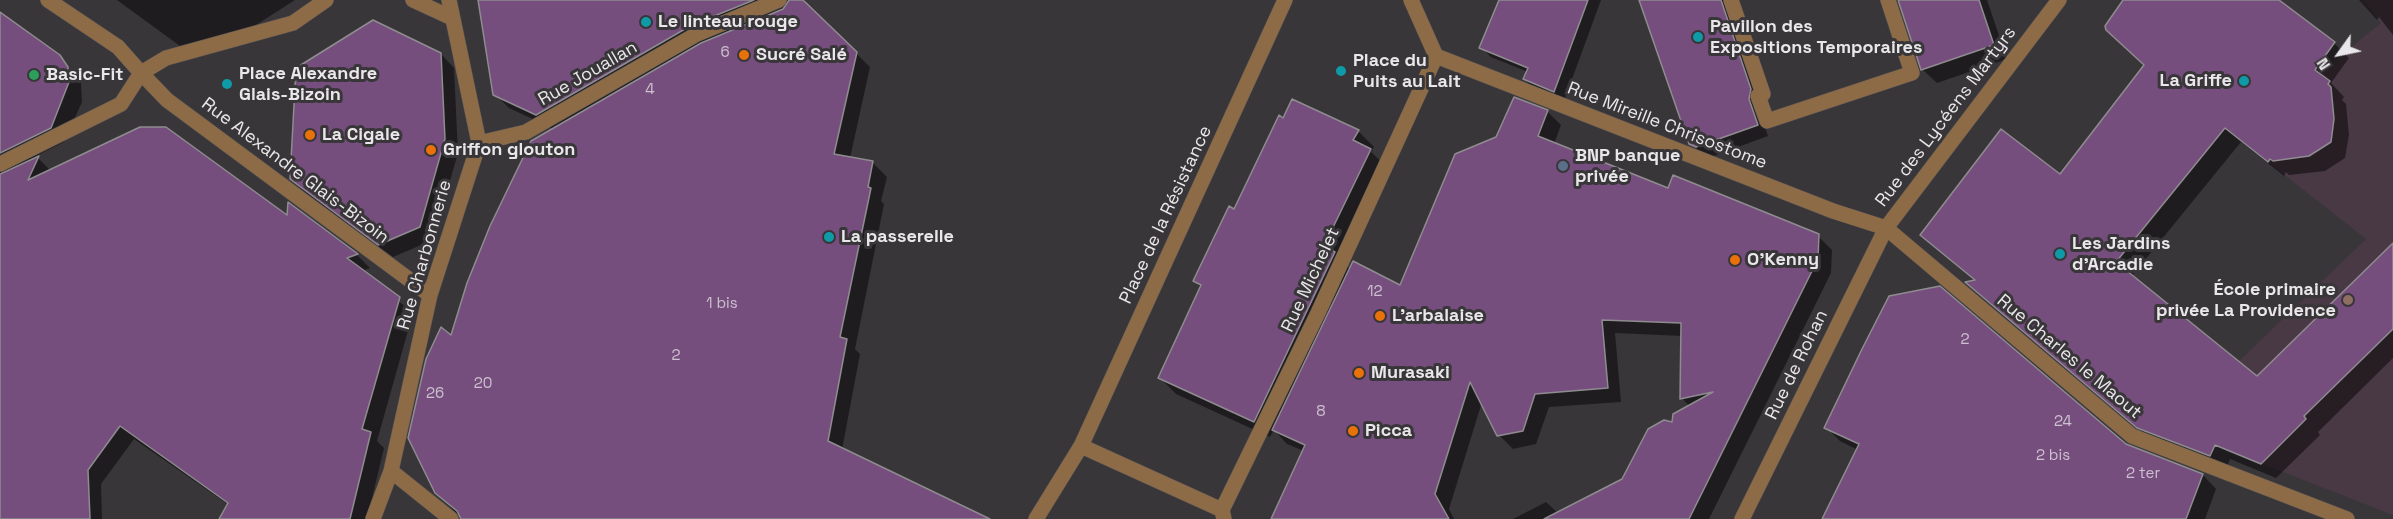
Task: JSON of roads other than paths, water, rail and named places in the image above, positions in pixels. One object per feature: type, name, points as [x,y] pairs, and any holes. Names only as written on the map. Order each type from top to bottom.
[{"type":"street","name":"Rue Alexandre Glais-Bizoin","points":[[48,0],[118,47],[167,100],[430,295]]},
{"type":"street","points":[[0,164],[121,104],[141,73],[166,58],[293,23],[326,0]]},
{"type":"street","points":[[413,0],[452,18]]},
{"type":"street","points":[[449,0],[479,143]]},
{"type":"street","name":"Rue Jouallan","points":[[479,143],[526,132],[697,34],[779,0]]},
{"type":"street","name":"Place de la Résistance","points":[[1036,519],[1081,446],[1285,0]]},
{"type":"street","points":[[1411,0],[1436,56]]},
{"type":"street","points":[[1731,0],[1763,94],[1758,96],[1767,121],[1912,73],[1888,0]]},
{"type":"street","name":"Rue des Lycéens Martyrs","points":[[1886,228],[2059,0]]},
{"type":"street","name":"Rue Mireille Chrisostome","points":[[1436,56],[1833,211],[1886,228]]},
{"type":"street","name":"Rue Michelet","points":[[1223,514],[1436,56]]},
{"type":"street","name":"Rue Charbonnerie","points":[[373,519],[391,471],[430,295],[479,143]]},
{"type":"street","name":"Rue de Rohan","points":[[1742,519],[1886,228]]},
{"type":"street","name":"Rue Charles le Maout","points":[[1886,228],[2132,436],[2347,519]]},
{"type":"street","points":[[1081,446],[1223,514]]},
{"type":"street","points":[[391,471],[451,519]]},
{"type":"place","name":"Le linteau rouge","points":[[646,22]]},
{"type":"place","name":"Pavillon des Expositions Temporaires","points":[[1698,37]]},
{"type":"place","name":"Sucré Salé","points":[[744,55]]},
{"type":"place","name":"Place du Puits au Lait","points":[[1341,71]]},
{"type":"place","name":"Basic-Fit","points":[[34,75]]},
{"type":"place","name":"La Griffe","points":[[2244,81]]},
{"type":"place","name":"Place Alexandre Glais-Bizoin","points":[[227,84]]},
{"type":"place","name":"La Cigale","points":[[310,135]]},
{"type":"place","name":"Griffon glouton","points":[[431,150]]},
{"type":"place","name":"BNP banque privée","points":[[1563,166]]},
{"type":"place","name":"La passerelle","points":[[829,237]]},
{"type":"place","name":"Les Jardins d'Arcadie","points":[[2060,254]]},
{"type":"place","name":"O'Kenny","points":[[1735,260]]},
{"type":"place","name":"École primaire privée La Providence","points":[[2348,300]]},
{"type":"place","name":"L'arbalaise","points":[[1380,316]]},
{"type":"place","name":"Murasaki","points":[[1359,373]]},
{"type":"place","name":"Picca","points":[[1353,431]]}]
